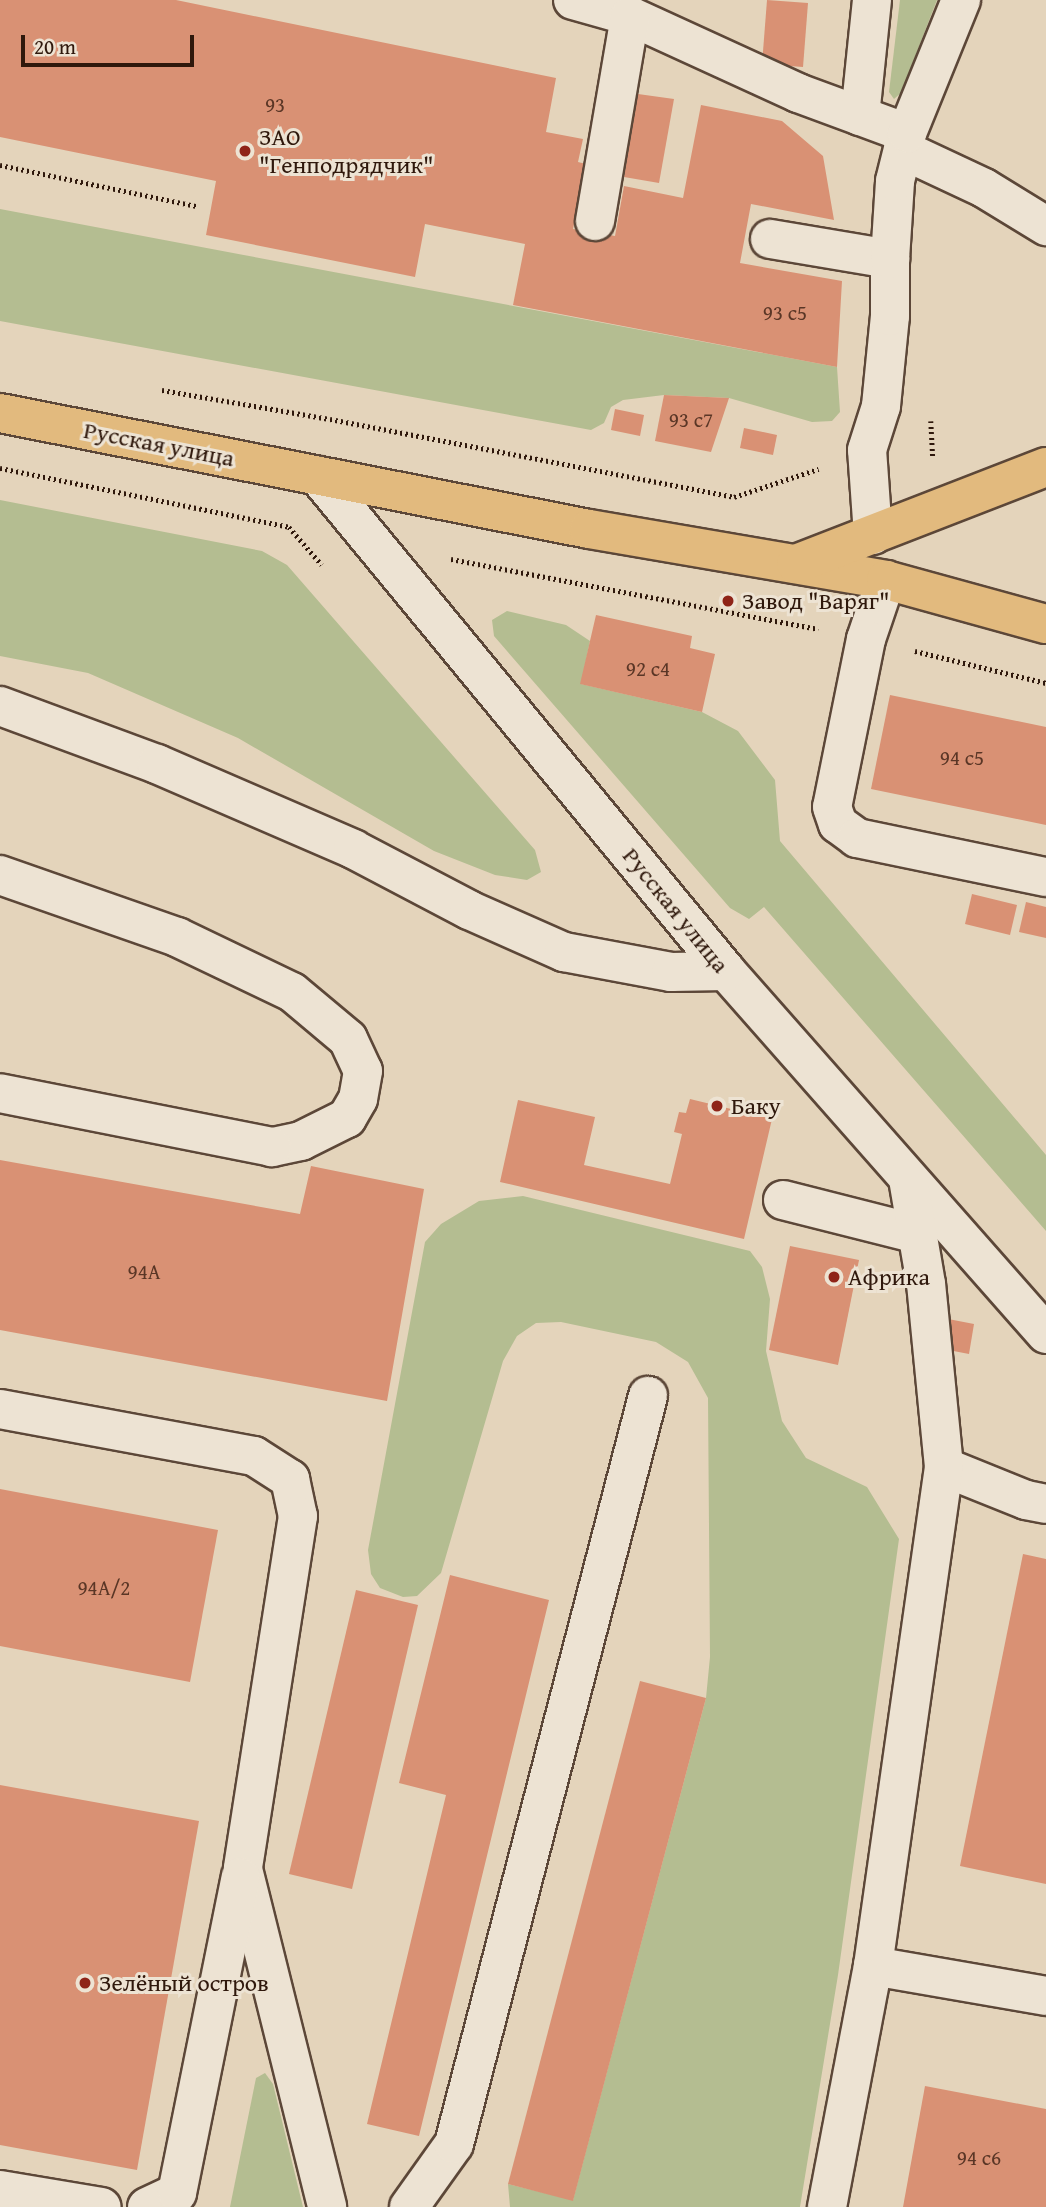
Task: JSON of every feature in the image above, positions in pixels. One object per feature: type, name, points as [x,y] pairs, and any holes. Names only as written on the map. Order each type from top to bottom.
[{"type":"main road","name":"Русская улица","points":[[0,412],[318,476],[886,580],[1046,624]]},
{"type":"main road","points":[[794,565],[1046,467]]},
{"type":"street","points":[[573,0],[629,16],[798,93],[860,116],[1046,226]]},
{"type":"street","points":[[860,116],[872,0]]},
{"type":"street","points":[[873,535],[867,450],[881,406],[890,316],[895,181],[905,142],[961,0]]},
{"type":"street","points":[[595,220],[629,16]]},
{"type":"street","points":[[770,239],[890,260]]},
{"type":"street","name":"Русская улица","points":[[318,476],[726,971],[1046,1334]]},
{"type":"street","points":[[886,580],[866,639],[832,807],[838,824],[857,838],[1046,877]]},
{"type":"street","points":[[0,706],[158,764],[353,849],[469,911],[564,952],[671,972],[726,971]]},
{"type":"street","points":[[0,875],[177,937],[292,992],[348,1039],[363,1071],[358,1099],[347,1118],[301,1141],[272,1147],[0,1093]]},
{"type":"street","points":[[827,2207],[873,1966],[944,1467],[926,1284],[908,1179]]},
{"type":"street","points":[[783,1200],[917,1234]]},
{"type":"street","points":[[409,2207],[454,2144],[648,1396]]},
{"type":"street","points":[[0,1409],[254,1456],[290,1479],[298,1516],[243,1869],[177,2193],[147,2207]]},
{"type":"street","points":[[944,1467],[1026,1500],[1046,1504]]},
{"type":"street","points":[[243,1869],[327,2207]]},
{"type":"street","points":[[873,1966],[1046,1996]]},
{"type":"street","points":[[0,2190],[102,2207]]},
{"type":"path","points":[[0,165],[197,206]]},
{"type":"path","points":[[148,388],[343,422],[734,498],[777,486],[867,450]]},
{"type":"path","points":[[931,410],[935,511]]},
{"type":"path","points":[[0,468],[302,530]]},
{"type":"path","points":[[289,527],[326,569]]},
{"type":"path","points":[[376,544],[866,639],[1046,683]]},
{"type":"green space","points":[[900,0],[937,0],[901,93],[894,99],[889,92]]},
{"type":"green space","points":[[0,209],[837,367],[840,412],[832,421],[812,422],[729,398],[664,395],[623,400],[611,407],[604,423],[591,430],[0,321]]},
{"type":"green space","points":[[0,500],[262,551],[287,565],[535,850],[541,872],[527,880],[495,875],[434,851],[238,738],[88,673],[0,656]]},
{"type":"green space","points":[[507,611],[566,625],[590,641],[581,684],[702,712],[738,731],[775,780],[780,841],[1046,1155],[1046,1231],[764,907],[749,919],[730,908],[494,636],[492,620]]},
{"type":"green space","points":[[523,1196],[750,1251],[762,1267],[770,1299],[766,1351],[782,1421],[806,1458],[867,1487],[899,1539],[838,1975],[800,2207],[510,2207],[508,2184],[573,2200],[706,1698],[710,1657],[708,1398],[688,1362],[656,1342],[561,1322],[536,1323],[517,1336],[503,1361],[441,1573],[417,1596],[403,1597],[380,1588],[371,1574],[368,1550],[425,1242],[441,1224],[479,1201]]},
{"type":"green space","points":[[265,2073],[273,2084],[303,2207],[230,2207],[256,2078]]},
{"type":"building","points":[[0,0],[176,0],[556,78],[546,132],[583,139],[578,162],[586,164],[573,229],[615,236],[624,186],[683,198],[701,105],[782,121],[823,156],[834,220],[751,204],[740,263],[842,281],[837,367],[513,305],[525,244],[425,224],[415,277],[206,235],[216,181],[0,137]]},
{"type":"building","points":[[767,0],[808,3],[803,67],[762,64]]},
{"type":"building","points":[[638,94],[674,99],[659,183],[624,177]]},
{"type":"building","points":[[664,395],[729,398],[711,452],[655,441]]},
{"type":"building","points":[[615,409],[644,415],[640,436],[611,430]]},
{"type":"building","points":[[744,428],[777,435],[773,455],[740,448]]},
{"type":"building","points":[[596,615],[692,636],[690,648],[715,654],[702,712],[580,684]]},
{"type":"building","points":[[890,695],[1046,727],[1046,825],[871,789]]},
{"type":"building","points":[[972,894],[1017,905],[1010,935],[965,924]]},
{"type":"building","points":[[1026,902],[1046,907],[1046,938],[1019,932]]},
{"type":"building","points":[[690,1099],[772,1119],[744,1239],[500,1182],[518,1100],[595,1117],[584,1165],[670,1184],[682,1134],[674,1132],[679,1112],[686,1113]]},
{"type":"building","points":[[0,1160],[300,1214],[311,1166],[424,1189],[387,1401],[0,1330]]},
{"type":"building","points":[[790,1246],[859,1260],[838,1365],[769,1350]]},
{"type":"building","points":[[943,1318],[974,1324],[969,1354],[938,1348]]},
{"type":"building","points":[[0,1489],[218,1530],[190,1682],[0,1646]]},
{"type":"building","points":[[1023,1554],[1046,1559],[1046,1884],[960,1866]]},
{"type":"building","points":[[450,1575],[549,1600],[419,2136],[367,2124],[446,1795],[399,1783]]},
{"type":"building","points":[[356,1590],[418,1605],[352,1889],[289,1874]]},
{"type":"building","points":[[640,1681],[706,1698],[573,2201],[508,2184]]},
{"type":"building","name":"Зелёный остров","points":[[0,1785],[199,1821],[137,2170],[0,2145]]},
{"type":"building","points":[[925,2086],[1046,2109],[1046,2207],[903,2207]]},
{"type":"place","name":"ЗАО \"Генподрядчик\"","points":[[245,151]]},
{"type":"place","name":"Завод \"Варяг\"","points":[[728,601]]},
{"type":"place","name":"Баку","points":[[717,1106]]},
{"type":"place","name":"Африка","points":[[834,1277]]},
{"type":"place","name":"Зелёный остров","points":[[85,1983]]}]
